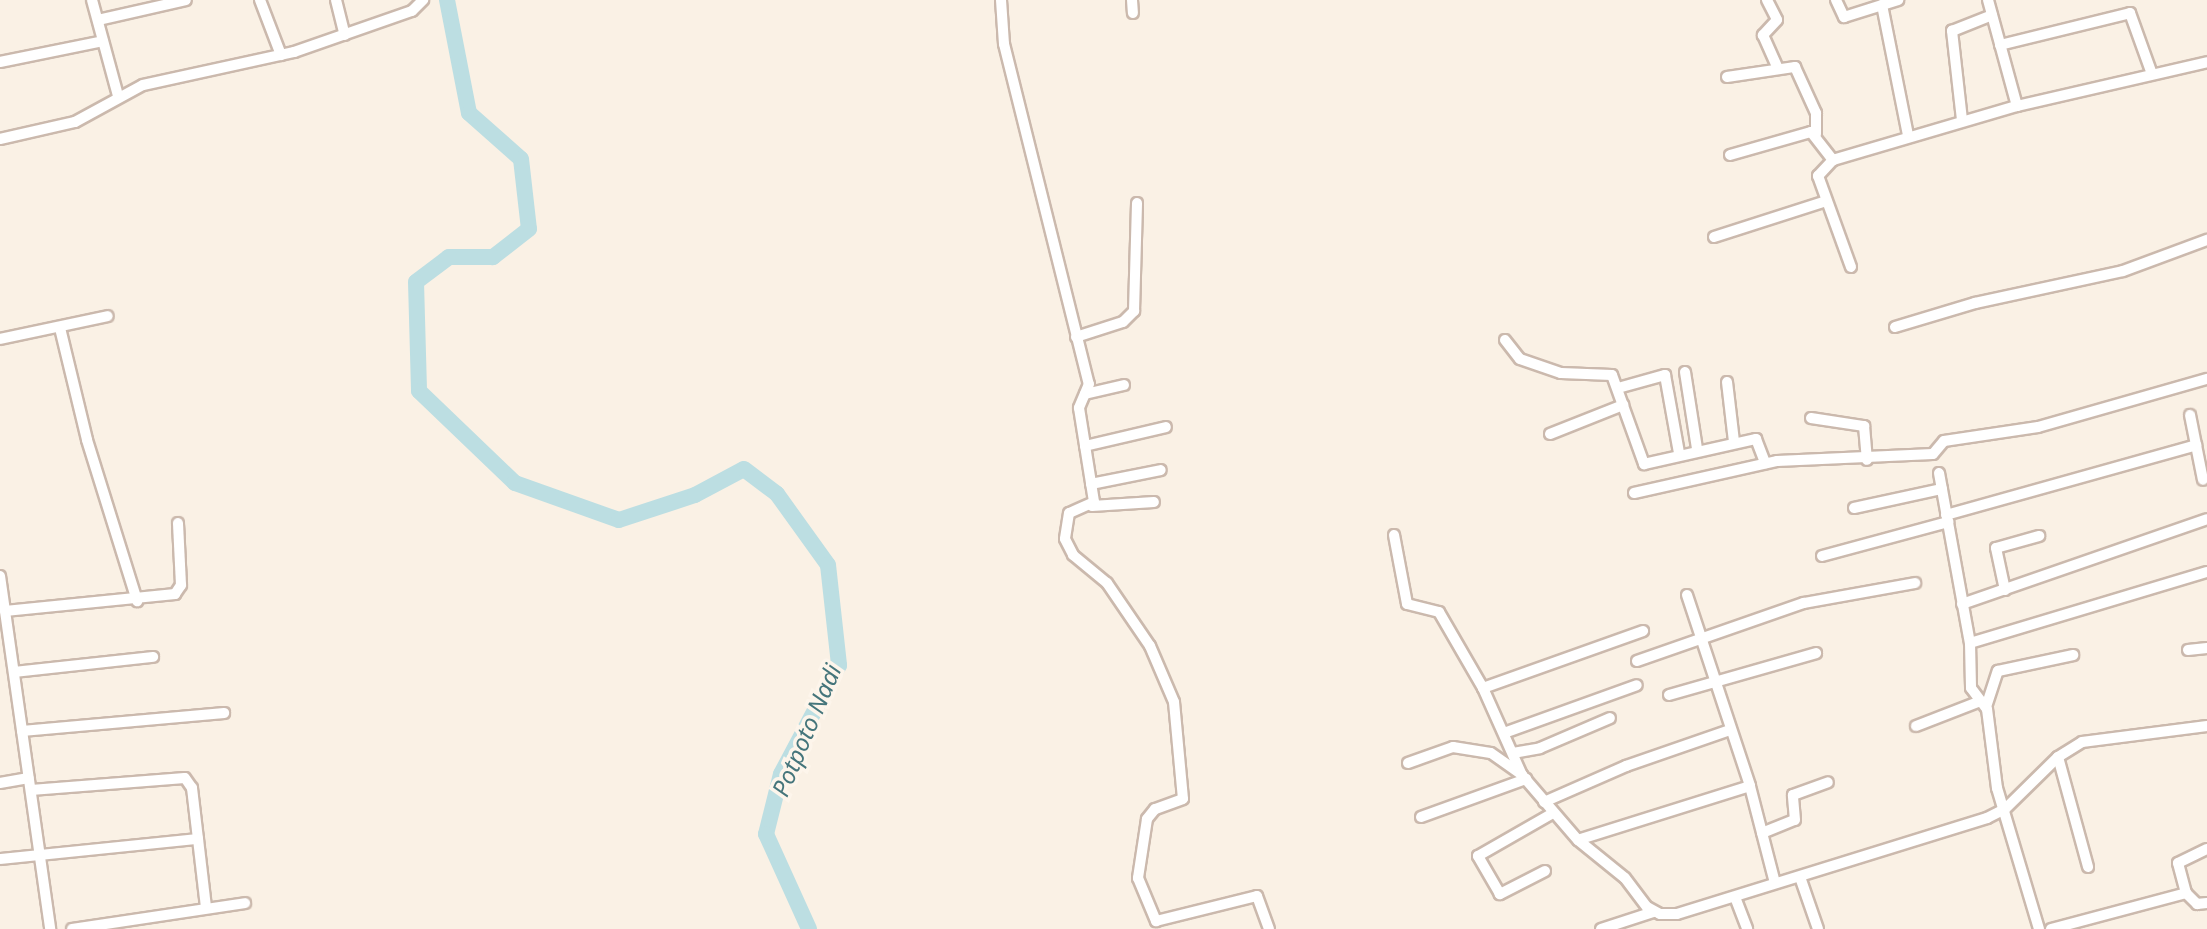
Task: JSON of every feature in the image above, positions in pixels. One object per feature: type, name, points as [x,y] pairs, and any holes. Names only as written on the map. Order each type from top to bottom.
[{"type":"street","points":[[92,0],[118,96]]},
{"type":"street","points":[[98,20],[166,2],[186,0]]},
{"type":"street","points":[[260,0],[281,55]]},
{"type":"street","points":[[336,0],[345,35]]},
{"type":"street","points":[[0,139],[75,122],[143,85],[281,55],[345,35],[412,11],[423,0]]},
{"type":"street","points":[[1001,0],[1004,44],[1089,384],[1079,408],[1092,506]]},
{"type":"street","points":[[1132,0],[1133,13]]},
{"type":"street","points":[[1767,0],[1777,20],[1763,35],[1778,68]]},
{"type":"street","points":[[1836,0],[1844,17],[1898,0]]},
{"type":"street","points":[[1988,0],[2017,106]]},
{"type":"street","points":[[1882,5],[1908,135]]},
{"type":"street","points":[[2000,45],[2130,13],[2152,74]]},
{"type":"street","points":[[1962,120],[1952,31],[1992,15]]},
{"type":"street","points":[[0,62],[103,41]]},
{"type":"street","points":[[1851,267],[1818,172],[1833,160],[1962,120],[2207,62]]},
{"type":"street","points":[[1727,77],[1778,68],[1798,71],[1816,113],[1816,134],[1833,160]]},
{"type":"street","points":[[1730,155],[1816,134]]},
{"type":"street","points":[[1714,237],[1826,201]]},
{"type":"street","points":[[1076,337],[1123,322],[1134,311],[1137,203]]},
{"type":"street","points":[[1895,327],[1975,303],[2123,271],[2207,240]]},
{"type":"street","points":[[0,339],[108,316]]},
{"type":"street","points":[[60,328],[87,440],[137,601]]},
{"type":"street","points":[[1505,340],[1520,359],[1569,375],[1608,372],[1618,388],[1641,461],[1759,439],[1765,463]]},
{"type":"street","points":[[1685,372],[1697,449]]},
{"type":"street","points":[[1618,388],[1665,375],[1679,453]]},
{"type":"street","points":[[1634,493],[1765,463],[1867,460],[1933,454],[1944,441],[2038,427],[2207,379]]},
{"type":"street","points":[[1727,382],[1734,442]]},
{"type":"street","points":[[1085,394],[1124,385]]},
{"type":"street","points":[[1550,434],[1623,405]]},
{"type":"street","points":[[2190,415],[2203,480]]},
{"type":"street","points":[[1811,418],[1864,426],[1867,460]]},
{"type":"street","points":[[1085,446],[1166,427]]},
{"type":"street","points":[[1822,556],[2196,445]]},
{"type":"street","points":[[1091,484],[1161,470]]},
{"type":"street","points":[[1939,473],[1970,643],[1971,688],[1982,705],[1994,777],[2039,929]]},
{"type":"street","points":[[1854,508],[1942,489]]},
{"type":"street","points":[[1154,502],[1092,506],[1067,516],[1066,545],[1103,578],[1150,646],[1174,702],[1184,795],[1178,805],[1155,809],[1144,825],[1138,878],[1156,921],[1168,921],[1257,896],[1269,929]]},
{"type":"street","points":[[1962,604],[2207,519]]},
{"type":"street","points":[[5,611],[168,597],[179,590],[178,523]]},
{"type":"street","points":[[1394,535],[1407,604],[1435,608],[1483,688],[1524,777],[1578,840],[1625,878],[1653,912]]},
{"type":"street","points":[[2005,590],[1996,548],[2039,536]]},
{"type":"street","points":[[1970,643],[2207,572]]},
{"type":"street","points":[[0,576],[50,929]]},
{"type":"street","points":[[1637,661],[1816,600],[1915,583]]},
{"type":"street","points":[[1687,595],[1750,786],[1775,883]]},
{"type":"street","points":[[1483,688],[1643,631]]},
{"type":"street","points":[[2188,650],[2207,648]]},
{"type":"street","points":[[1669,695],[1816,653]]},
{"type":"street","points":[[1916,726],[1982,705],[1998,671],[2073,655]]},
{"type":"street","points":[[14,672],[153,657]]},
{"type":"street","points":[[1504,733],[1637,685]]},
{"type":"street","points":[[22,731],[224,713]]},
{"type":"street","points":[[1513,753],[1540,748],[1610,718]]},
{"type":"street","points":[[1606,928],[1653,912],[1677,914],[1735,897],[2005,809],[2058,757],[2094,738],[2207,726]]},
{"type":"street","points":[[1544,802],[1626,766],[1730,730]]},
{"type":"street","points":[[1408,763],[1445,748],[1471,748],[1491,753],[1524,777]]},
{"type":"street","points":[[2058,757],[2088,867]]},
{"type":"street","points":[[1421,817],[1524,777]]},
{"type":"street","points":[[0,783],[185,778],[192,788],[206,907]]},
{"type":"street","points":[[1762,833],[1795,820],[1793,795],[1828,782]]},
{"type":"street","points":[[1578,840],[1750,786]]},
{"type":"street","points":[[1545,871],[1500,894],[1478,856],[1553,813]]},
{"type":"street","points":[[0,859],[198,839]]},
{"type":"street","points":[[2207,849],[2178,863],[2186,893],[2197,904],[2207,903]]},
{"type":"street","points":[[1800,877],[1818,929]]},
{"type":"street","points":[[2051,929],[2186,893]]},
{"type":"street","points":[[1735,897],[1747,929]]},
{"type":"street","points":[[72,929],[245,903]]},
{"type":"waterway","name":"Potpoto Nadi","points":[[447,0],[469,113],[521,159],[529,229],[493,257],[449,257],[416,282],[419,391],[515,483],[619,520],[695,495],[744,469],[777,494],[828,565],[839,665],[781,774],[766,834],[809,929]]}]
